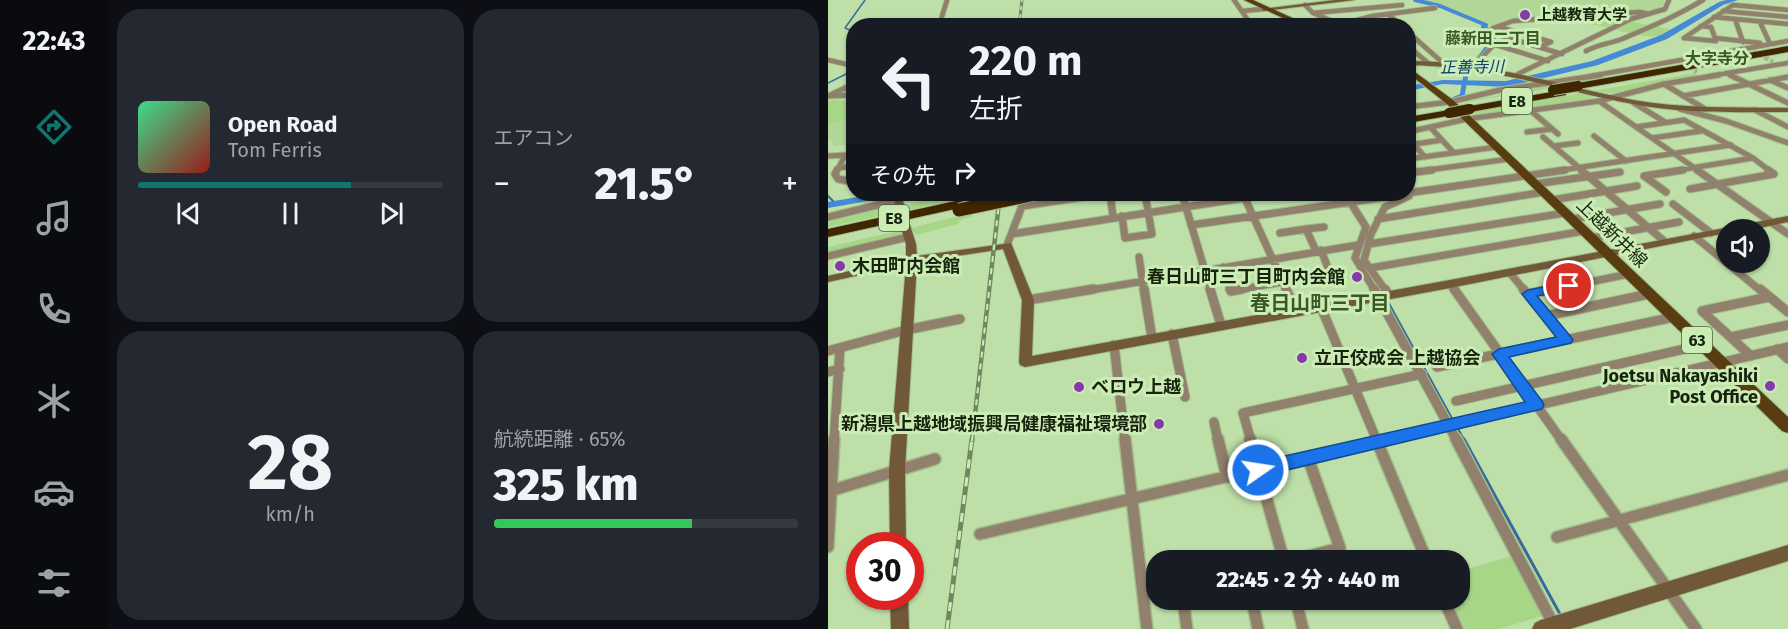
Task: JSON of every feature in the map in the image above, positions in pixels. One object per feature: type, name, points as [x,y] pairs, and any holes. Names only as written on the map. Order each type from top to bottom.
[{"type":"highway","name":"E8","points":[[1468,111],[1551,86],[1582,87],[1788,51]]},
{"type":"highway","points":[[1416,116],[1448,108]]},
{"type":"highway","name":"E8","points":[[828,239],[983,201]]},
{"type":"highway","name":"E8","points":[[828,233],[995,201]]},
{"type":"main road","points":[[1247,0],[1287,18]]},
{"type":"main road","name":"上越新井線","points":[[1416,75],[1436,89],[1448,108],[1468,111],[1509,159],[1788,427]]},
{"type":"street","points":[[941,18],[947,0]]},
{"type":"street","points":[[1234,0],[1247,18]]},
{"type":"street","points":[[1242,11],[1352,0]]},
{"type":"street","points":[[1665,9],[1669,0]]},
{"type":"street","points":[[1580,46],[1589,50],[1601,43],[1619,40],[1682,14],[1703,0]]},
{"type":"street","points":[[1312,13],[1401,2],[1406,11]]},
{"type":"street","points":[[1752,6],[1768,2]]},
{"type":"street","points":[[1715,38],[1716,41],[1684,38],[1733,4],[1788,10]]},
{"type":"street","points":[[1305,5],[1312,13],[1325,18]]},
{"type":"street","points":[[1368,17],[1436,8]]},
{"type":"street","points":[[1522,75],[1632,19],[1665,9],[1691,17]]},
{"type":"street","points":[[1723,11],[1788,17]]},
{"type":"street","points":[[1562,54],[1499,35],[1493,28],[1513,21],[1640,12],[1649,14]]},
{"type":"street","points":[[1388,14],[1392,18]]},
{"type":"street","points":[[1714,17],[1788,24]]},
{"type":"street","points":[[1735,19],[1743,42]]},
{"type":"street","points":[[1760,22],[1770,44]]},
{"type":"street","points":[[1701,26],[1711,27],[1715,38]]},
{"type":"street","points":[[1499,27],[1551,42],[1539,47]]},
{"type":"street","points":[[1473,66],[1499,39],[1499,35]]},
{"type":"street","points":[[1715,38],[1770,44]]},
{"type":"street","points":[[1416,39],[1443,63]]},
{"type":"street","points":[[1416,107],[1448,108],[1500,90],[1551,86],[1788,41]]},
{"type":"street","points":[[1416,44],[1421,43]]},
{"type":"street","points":[[1493,44],[1548,61]]},
{"type":"street","points":[[1416,52],[1428,63]]},
{"type":"street","points":[[830,62],[846,65]]},
{"type":"street","points":[[1416,63],[1473,66],[1522,75],[1551,86],[1634,103],[1679,108],[1788,110]]},
{"type":"street","points":[[1416,131],[1431,128],[1468,111],[1530,110],[1599,101],[1664,84],[1775,63],[1788,63]]},
{"type":"street","points":[[1775,63],[1788,70]]},
{"type":"street","points":[[1697,72],[1704,77]]},
{"type":"street","points":[[1726,73],[1788,103]]},
{"type":"street","points":[[1683,96],[1788,77]]},
{"type":"street","points":[[1770,80],[1788,88]]},
{"type":"street","points":[[1664,84],[1705,109]]},
{"type":"street","points":[[828,96],[846,88]]},
{"type":"street","points":[[828,96],[846,97]]},
{"type":"street","points":[[1599,101],[1788,234]]},
{"type":"street","points":[[1634,103],[1665,122]]},
{"type":"street","points":[[1679,108],[1788,143]]},
{"type":"street","points":[[1527,132],[1555,132],[1530,110]]},
{"type":"street","points":[[1755,110],[1788,127]]},
{"type":"street","points":[[1636,127],[1684,120],[1753,158],[1774,174],[1690,189]]},
{"type":"street","points":[[1431,128],[1454,153]]},
{"type":"street","points":[[1652,138],[1702,131]]},
{"type":"street","points":[[1594,136],[1626,161]]},
{"type":"street","points":[[1543,137],[1664,241]]},
{"type":"street","points":[[1416,144],[1442,140]]},
{"type":"street","points":[[1554,146],[1578,143]]},
{"type":"street","points":[[1416,192],[1731,145]]},
{"type":"street","points":[[1416,158],[1497,147]]},
{"type":"street","points":[[1416,149],[1425,157]]},
{"type":"street","points":[[828,156],[845,155],[835,174],[839,180],[846,181]]},
{"type":"street","points":[[1665,192],[1644,176],[1753,158]]},
{"type":"street","points":[[1416,172],[1509,159]]},
{"type":"street","points":[[838,168],[846,167]]},
{"type":"street","points":[[1535,184],[1620,172]]},
{"type":"street","points":[[1552,200],[1637,186]]},
{"type":"street","points":[[1378,219],[1544,192]]},
{"type":"street","points":[[828,217],[890,201]]},
{"type":"street","points":[[1024,201],[1007,245],[1028,300],[1025,362],[1510,273],[1606,252],[1716,232]]},
{"type":"street","points":[[1023,206],[1056,201]]},
{"type":"street","points":[[1111,201],[1113,216]]},
{"type":"street","points":[[1122,216],[1125,238],[1152,234],[1147,201]]},
{"type":"street","points":[[1184,201],[1221,325]]},
{"type":"street","points":[[1012,234],[1216,201]]},
{"type":"street","points":[[1246,201],[1296,312]]},
{"type":"street","points":[[1191,225],[1362,201]]},
{"type":"street","points":[[1398,201],[1385,207],[1378,219],[1364,260],[1550,628],[1788,553]]},
{"type":"street","points":[[1350,203],[1366,228],[1358,244],[1355,258],[1383,295]]},
{"type":"street","points":[[1369,244],[1660,204]]},
{"type":"street","points":[[1673,204],[1711,233]]},
{"type":"street","points":[[1772,222],[1788,219]]},
{"type":"street","points":[[1370,268],[1679,222]]},
{"type":"street","points":[[898,532],[897,470],[912,260],[905,225]]},
{"type":"street","points":[[1280,233],[1324,227]]},
{"type":"street","points":[[1223,267],[1231,291],[1330,273],[1306,229]]},
{"type":"street","points":[[1694,236],[1788,312]]},
{"type":"street","points":[[828,256],[908,237]]},
{"type":"street","points":[[1028,300],[1358,244]]},
{"type":"street","points":[[828,279],[912,260],[1007,245]]},
{"type":"street","points":[[1139,257],[1152,338]]},
{"type":"street","points":[[1510,273],[1566,340]]},
{"type":"street","points":[[1528,294],[1629,274]]},
{"type":"street","points":[[1450,284],[1696,629]]},
{"type":"street","points":[[1546,316],[1649,294]]},
{"type":"street","points":[[1751,356],[1702,310],[1768,297]]},
{"type":"street","points":[[1321,307],[1423,550]]},
{"type":"street","points":[[1437,367],[1674,318]]},
{"type":"street","points":[[828,351],[906,330],[960,319]]},
{"type":"street","points":[[1731,337],[1788,325]]},
{"type":"street","points":[[1172,334],[1185,397]]},
{"type":"street","points":[[1114,345],[1147,629]]},
{"type":"street","points":[[1455,401],[1702,345]]},
{"type":"street","points":[[980,534],[1788,347]]},
{"type":"street","points":[[828,547],[833,397],[840,369],[840,348]]},
{"type":"street","points":[[1777,350],[1788,359]]},
{"type":"street","points":[[828,372],[840,369]]},
{"type":"street","points":[[1281,550],[1243,413],[1422,374]]},
{"type":"street","points":[[1214,422],[1227,477]]},
{"type":"street","points":[[1308,458],[1340,548],[1332,550]]},
{"type":"street","points":[[830,491],[935,459]]},
{"type":"street","points":[[1557,537],[1788,475]]},
{"type":"street","points":[[899,610],[900,629]]},
{"type":"street","points":[[1184,610],[1187,629]]},
{"type":"street","points":[[1254,610],[1258,629]]},
{"type":"street","points":[[1298,610],[1303,629]]},
{"type":"street","points":[[1448,610],[1457,629]]},
{"type":"shaded area","name":"上越教育大学","points":[[1423,0],[1665,0],[1663,5],[1657,9],[1483,26]]},
{"type":"shaded area","points":[[1581,10],[1610,13],[1629,21],[1678,31],[1667,35],[1646,36],[1574,22],[1563,17],[1563,14]]},
{"type":"shaded area","points":[[1695,73],[1699,76],[1612,93],[1593,91]]},
{"type":"shaded area","points":[[1550,85],[1559,87],[1460,103]]},
{"type":"shaded area","points":[[1584,93],[1594,98],[1478,115],[1470,113]]},
{"type":"shaded area","points":[[828,100],[846,100],[846,145],[834,146],[831,140],[828,140]]},
{"type":"shaded area","points":[[828,101],[846,101],[846,118],[828,124]]},
{"type":"shaded area","points":[[953,201],[907,210],[908,206],[913,203]]},
{"type":"shaded area","points":[[892,205],[893,213],[828,227],[828,219]]},
{"type":"shaded area","points":[[975,212],[958,224],[916,235],[911,228]]},
{"type":"shaded area","points":[[902,230],[899,236],[828,253],[828,247]]},
{"type":"shaded area","points":[[1513,556],[1545,615],[1499,629],[1465,629],[1456,610],[1470,610],[1470,568]]},
{"type":"waterway","points":[[852,18],[865,0]]},
{"type":"waterway","points":[[1415,0],[1440,6],[1486,25],[1483,27],[1492,31],[1495,37],[1465,76]]},
{"type":"waterway","name":"正善寺川","points":[[1416,87],[1443,82],[1506,84],[1595,63],[1664,37],[1721,3],[1735,0]]},
{"type":"waterway","points":[[828,83],[846,74]]},
{"type":"waterway","points":[[1452,100],[1462,96],[1466,75]]},
{"type":"waterway","points":[[828,196],[837,205]]},
{"type":"waterway","name":"正善寺川","points":[[828,205],[851,201]]},
{"type":"waterway","points":[[1367,271],[1381,291]]},
{"type":"waterway","points":[[1386,298],[1454,422]]},
{"type":"waterway","points":[[1457,427],[1465,441]]},
{"type":"waterway","points":[[1464,439],[1561,616]]},
{"type":"tunnel","points":[[1753,51],[1773,62]]},
{"type":"tunnel","points":[[1684,63],[1697,72]]},
{"type":"railway","points":[[1020,18],[1022,0]]},
{"type":"railway","points":[[972,441],[999,201]]},
{"type":"railway","points":[[947,629],[972,439]]},
{"type":"place","name":"上越教育大学","points":[[1525,15]]},
{"type":"place","name":"木田町内会館","points":[[840,266]]},
{"type":"place","name":"春日山町三丁目町内会館","points":[[1357,277]]},
{"type":"place","name":"立正佼成会 上越協会","points":[[1302,358]]},
{"type":"place","name":"Joetsu Nakayashiki Post Office","points":[[1770,386]]},
{"type":"place","name":"ベロウ上越","points":[[1079,387]]},
{"type":"place","name":"新潟県上越地域振興局健康福祉環境部","points":[[1159,424]]},
{"type":"district","name":"藤新田二丁目","points":[[1493,38]]},
{"type":"district","name":"大字寺分","points":[[1717,58]]},
{"type":"district","name":"春日山町三丁目","points":[[1320,303]]},
{"type":"route","points":[[1258,470],[1536,405],[1499,354],[1566,340],[1528,294],[1569,286]]}]
